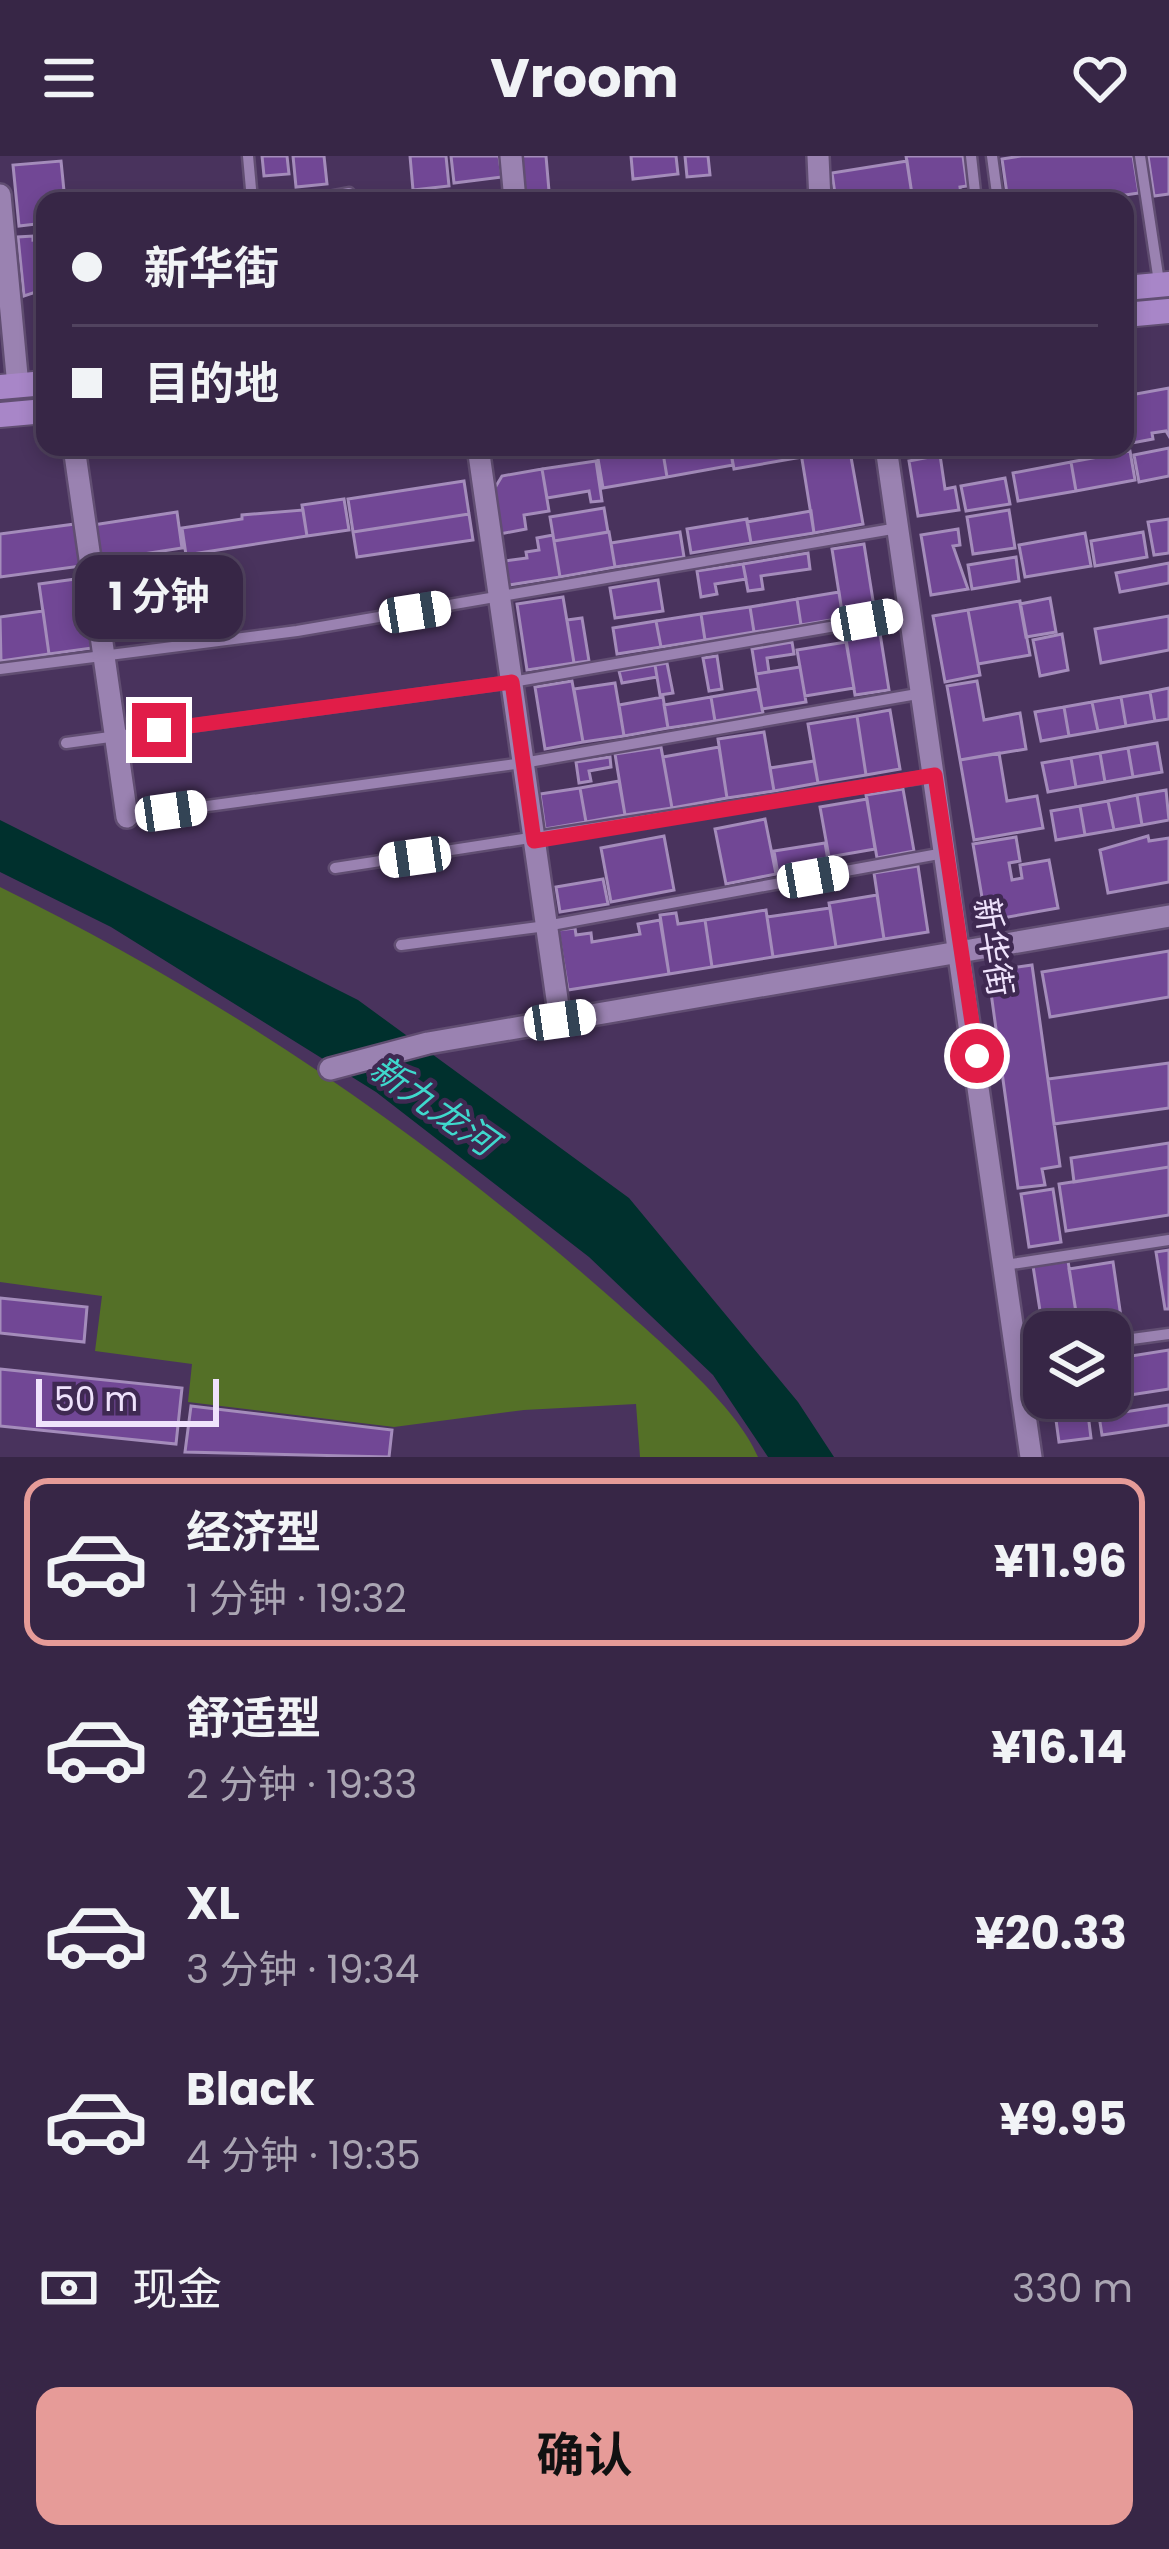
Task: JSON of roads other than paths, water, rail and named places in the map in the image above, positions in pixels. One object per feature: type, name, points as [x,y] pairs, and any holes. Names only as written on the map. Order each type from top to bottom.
[{"type":"main road","points":[[1134,287],[1164,285]]},
{"type":"main road","points":[[1134,314],[1169,311]]},
{"type":"main road","points":[[0,415],[36,411]]},
{"type":"street","points":[[511,156],[514,192]]},
{"type":"street","points":[[818,156],[820,192]]},
{"type":"street","points":[[0,195],[9,386]]},
{"type":"street","points":[[75,456],[127,817]]},
{"type":"street","points":[[479,456],[560,1020]]},
{"type":"street","name":"新华街","points":[[887,456],[1031,1457]]},
{"type":"street","points":[[329,1069],[428,1043],[1169,916]]},
{"type":"lane","points":[[248,156],[251,192]]},
{"type":"lane","points":[[971,156],[975,192]]},
{"type":"lane","points":[[992,156],[997,192]]},
{"type":"lane","points":[[1140,156],[1164,285]]},
{"type":"lane","points":[[0,669],[500,599],[898,527]]},
{"type":"lane","points":[[66,742],[512,682],[911,613]]},
{"type":"lane","points":[[127,817],[523,763],[923,693]]},
{"type":"lane","points":[[335,868],[534,841],[935,775]]},
{"type":"lane","points":[[401,945],[546,926],[947,852]]},
{"type":"lane","points":[[1005,1265],[1169,1240]]},
{"type":"lane","points":[[1131,1339],[1169,1334]]},
{"type":"lane","points":[[1018,1356],[1023,1355]]},
{"type":"water","name":"新九龙河","points":[[0,820],[358,1000],[629,1198],[798,1402],[834,1457],[768,1457],[713,1375],[589,1257],[376,1092],[111,927],[0,872]]}]
